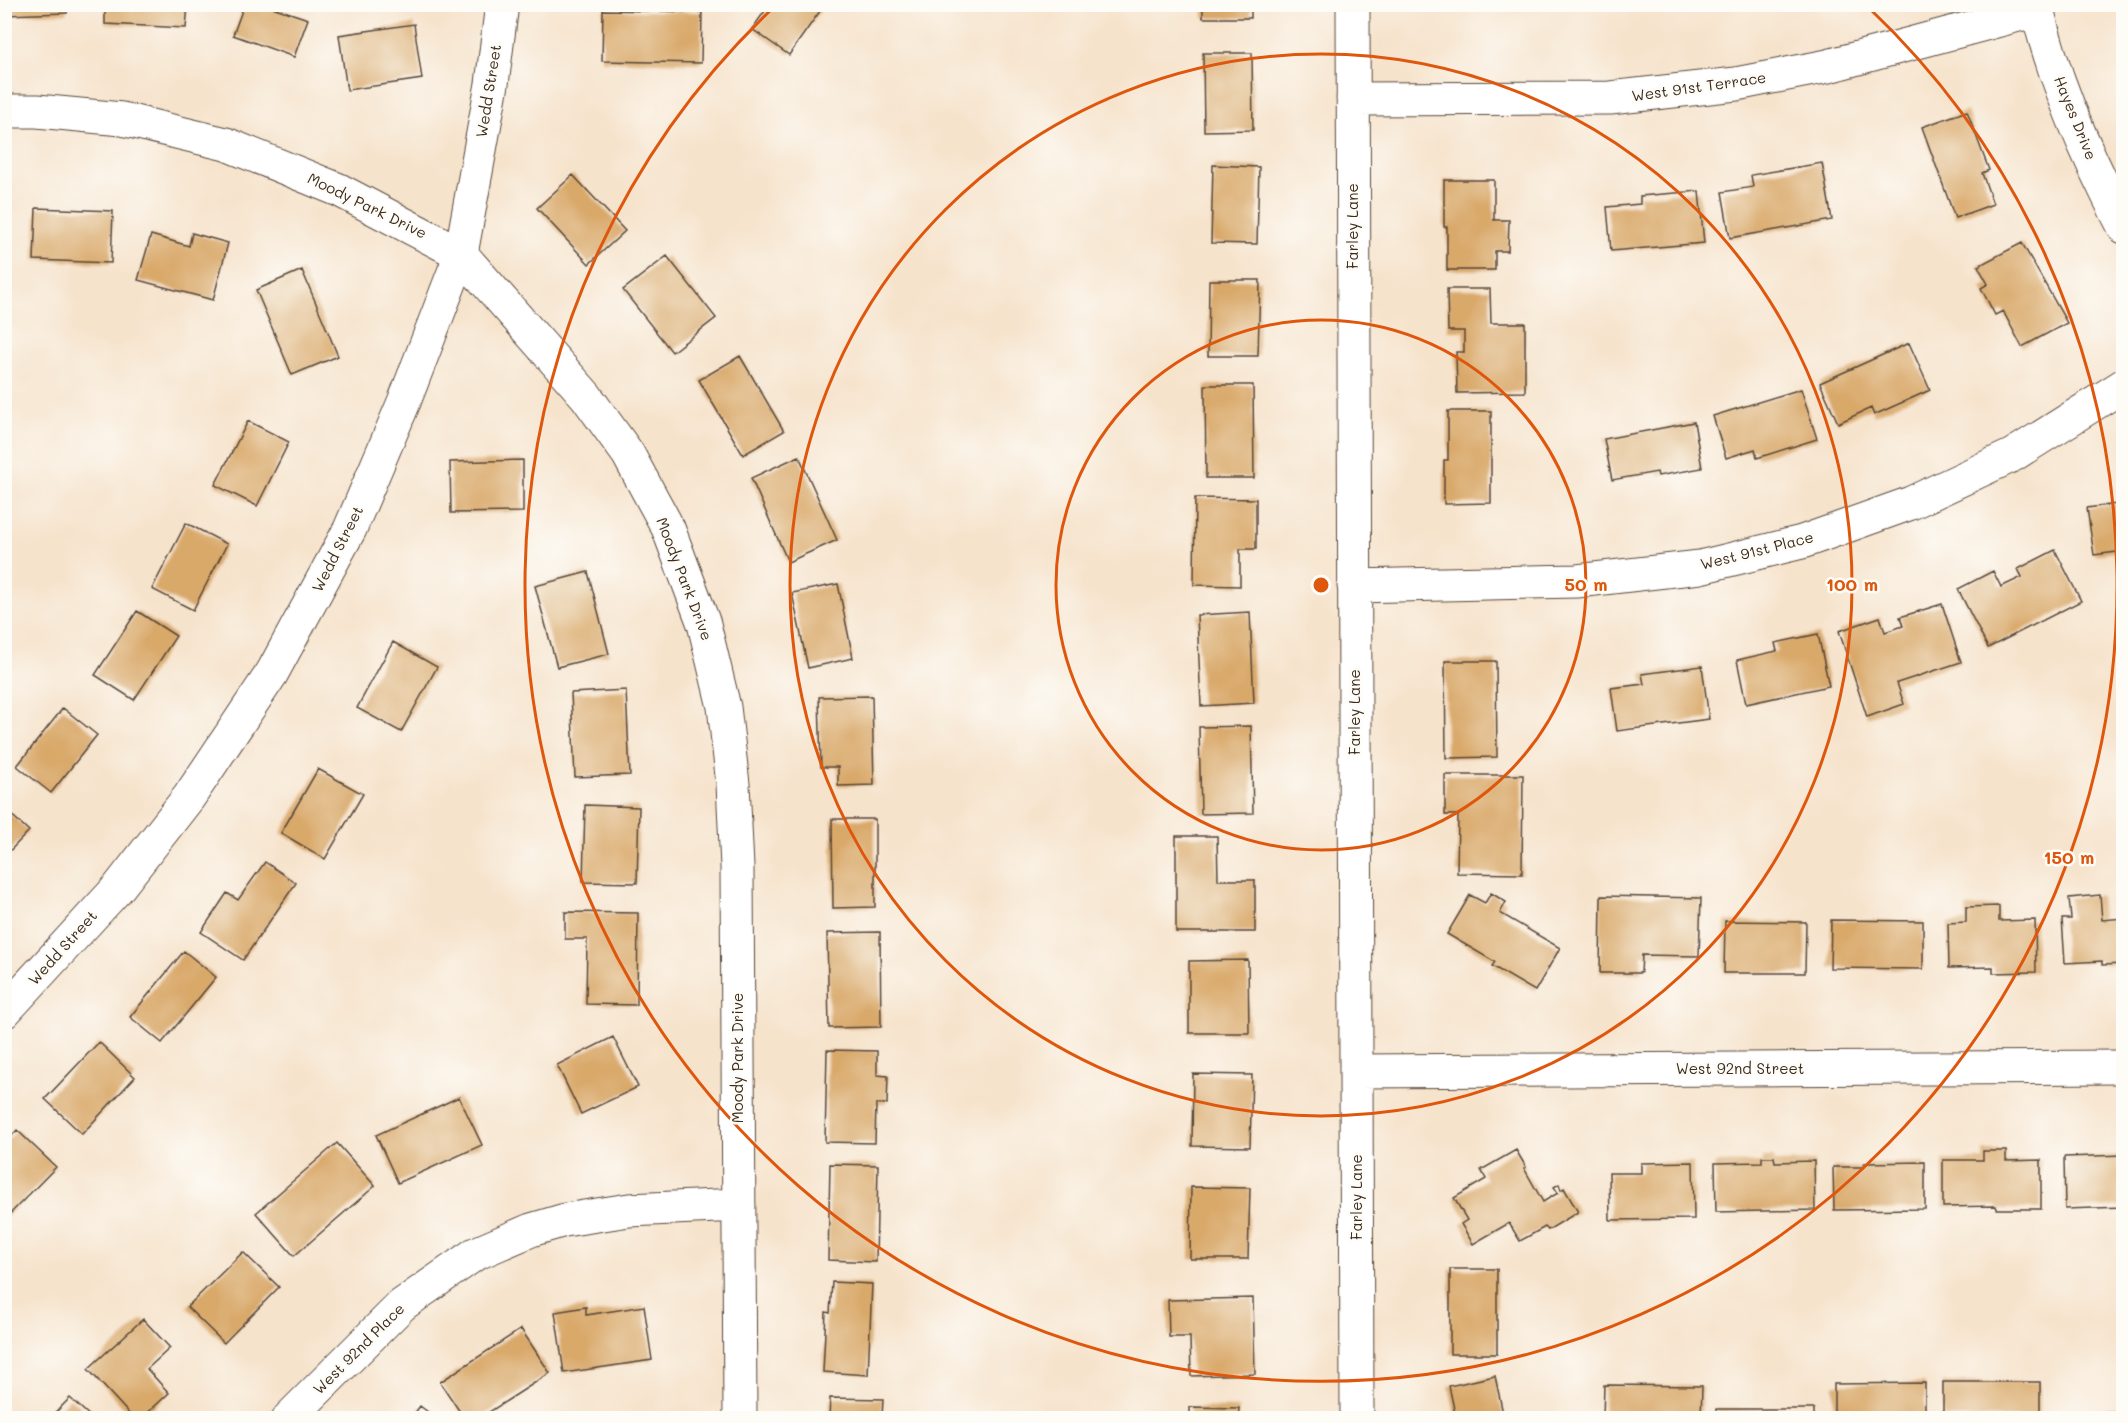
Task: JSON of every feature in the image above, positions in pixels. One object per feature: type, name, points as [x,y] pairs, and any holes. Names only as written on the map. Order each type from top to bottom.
[{"type":"street","name":"Wedd Street","points":[[4,1012],[118,888],[189,797],[272,673],[350,529],[404,402],[461,254],[492,84],[502,4]]},
{"type":"street","name":"Farley Lane","points":[[1353,4],[1357,1419]]},
{"type":"street","name":"West 91st Terrace","points":[[1353,99],[1610,98],[1736,84],[1828,66],[2036,7]]},
{"type":"street","name":"Hayes Drive","points":[[2036,7],[2060,84],[2102,185],[2124,227]]},
{"type":"street","name":"Moody Park Drive","points":[[4,111],[37,111],[122,119],[226,144],[339,190],[461,254],[586,396],[628,454],[668,528],[704,624],[724,707],[733,784],[737,867],[740,1419]]},
{"type":"street","name":"West 91st Place","points":[[1354,586],[1576,581],[1700,567],[1802,542],[1911,503],[2013,455],[2124,385]]},
{"type":"street","name":"West 92nd Street","points":[[1357,1071],[2124,1067]]},
{"type":"street","name":"West 92nd Place","points":[[289,1419],[402,1305],[475,1254],[531,1230],[565,1220],[629,1210],[739,1205]]},
{"type":"building","points":[[4,4],[67,4],[67,13],[4,15]]},
{"type":"building","points":[[105,4],[188,4],[186,28],[105,24]]},
{"type":"building","points":[[770,4],[825,4],[789,55],[752,29]]},
{"type":"building","points":[[1203,4],[1251,4],[1251,18],[1203,18]]},
{"type":"building","points":[[244,5],[266,5],[308,19],[294,57],[233,35]]},
{"type":"building","points":[[603,10],[702,12],[701,63],[602,61]]},
{"type":"building","points":[[414,24],[422,79],[347,90],[339,35]]},
{"type":"building","points":[[1203,53],[1252,53],[1253,130],[1204,131]]},
{"type":"building","points":[[1967,111],[1989,170],[1982,173],[1993,204],[1955,218],[1922,127]]},
{"type":"building","points":[[1822,163],[1832,220],[1730,238],[1722,192],[1753,187],[1751,175]]},
{"type":"building","points":[[1213,165],[1259,167],[1257,244],[1211,243]]},
{"type":"building","points":[[573,175],[625,231],[589,264],[537,208]]},
{"type":"building","points":[[1444,180],[1494,180],[1494,220],[1509,220],[1508,251],[1495,251],[1495,270],[1447,270]]},
{"type":"building","points":[[1699,191],[1704,243],[1611,251],[1607,207],[1640,204],[1640,196]]},
{"type":"building","points":[[36,208],[113,211],[111,263],[34,260]]},
{"type":"building","points":[[192,233],[228,243],[213,300],[138,280],[151,235],[189,246]]},
{"type":"building","points":[[2022,243],[2067,323],[2022,347],[2003,311],[1995,315],[1981,288],[1988,284],[1978,266]]},
{"type":"building","points":[[667,256],[716,318],[672,352],[623,290]]},
{"type":"building","points":[[302,270],[338,356],[292,375],[256,290]]},
{"type":"building","points":[[1209,280],[1260,280],[1258,356],[1208,356]]},
{"type":"building","points":[[1447,289],[1490,289],[1491,323],[1525,323],[1525,392],[1457,393],[1456,352],[1464,352],[1464,331],[1448,331]]},
{"type":"building","points":[[1909,343],[1930,390],[1874,415],[1871,408],[1838,423],[1820,383]]},
{"type":"building","points":[[740,356],[784,431],[743,455],[699,380]]},
{"type":"building","points":[[1205,385],[1253,385],[1254,478],[1206,478]]},
{"type":"building","points":[[1801,389],[1817,439],[1757,458],[1755,449],[1726,458],[1713,416]]},
{"type":"building","points":[[1448,411],[1491,411],[1491,503],[1444,504],[1444,460],[1448,460]]},
{"type":"building","points":[[248,421],[289,442],[257,506],[215,485]]},
{"type":"building","points":[[1694,422],[1702,468],[1658,476],[1657,472],[1612,480],[1604,439]]},
{"type":"building","points":[[799,456],[837,540],[788,562],[751,478]]},
{"type":"building","points":[[523,460],[523,512],[451,513],[450,462]]},
{"type":"building","points":[[1195,498],[1256,499],[1256,549],[1240,549],[1240,586],[1194,585]]},
{"type":"building","points":[[2124,503],[2124,551],[2094,555],[2087,508]]},
{"type":"building","points":[[186,523],[227,544],[193,610],[152,589]]},
{"type":"building","points":[[2055,550],[2081,601],[1988,648],[1958,589],[1993,571],[2001,587],[2022,577],[2018,569]]},
{"type":"building","points":[[588,572],[609,654],[557,667],[535,586]]},
{"type":"building","points":[[838,584],[853,658],[808,668],[792,593]]},
{"type":"building","points":[[1942,604],[1961,662],[1897,683],[1904,704],[1867,717],[1839,631],[1880,617],[1885,632],[1903,626],[1900,617]]},
{"type":"building","points":[[137,611],[176,636],[134,700],[95,675]]},
{"type":"building","points":[[1250,612],[1254,703],[1201,706],[1197,615]]},
{"type":"building","points":[[1818,634],[1829,686],[1746,704],[1737,660],[1777,651],[1775,643]]},
{"type":"building","points":[[393,642],[437,667],[401,732],[357,708]]},
{"type":"building","points":[[1445,661],[1496,661],[1497,757],[1446,758]]},
{"type":"building","points":[[1702,666],[1709,719],[1617,731],[1611,688],[1644,684],[1642,674]]},
{"type":"building","points":[[626,690],[630,775],[575,777],[571,693]]},
{"type":"building","points":[[872,696],[874,785],[838,786],[838,767],[821,767],[819,697]]},
{"type":"building","points":[[63,708],[97,735],[51,793],[17,766]]},
{"type":"building","points":[[1251,726],[1253,813],[1201,814],[1199,727]]},
{"type":"building","points":[[318,769],[363,794],[325,859],[281,833]]},
{"type":"building","points":[[1445,775],[1523,775],[1522,874],[1457,873],[1458,815],[1445,815]]},
{"type":"building","points":[[585,805],[639,807],[637,883],[583,882]]},
{"type":"building","points":[[4,808],[29,831],[4,857]]},
{"type":"building","points":[[832,819],[875,819],[875,907],[833,908]]},
{"type":"building","points":[[1176,836],[1217,836],[1218,880],[1255,880],[1255,932],[1176,932]]},
{"type":"building","points":[[265,862],[296,883],[243,960],[201,932],[227,893],[238,900]]},
{"type":"building","points":[[1491,893],[1506,902],[1500,913],[1560,948],[1535,991],[1492,966],[1495,962],[1447,934],[1470,895],[1485,903]]},
{"type":"building","points":[[2100,895],[2102,920],[2124,918],[2124,964],[2102,965],[2102,961],[2065,963],[2062,919],[2071,919],[2069,898]]},
{"type":"building","points":[[1601,896],[1701,898],[1699,956],[1642,955],[1641,973],[1600,973]]},
{"type":"building","points":[[1999,906],[1999,921],[2035,920],[2036,972],[1993,973],[1993,967],[1949,968],[1948,923],[1966,922],[1966,907]]},
{"type":"building","points":[[565,912],[638,913],[637,1005],[586,1004],[587,939],[565,939]]},
{"type":"building","points":[[1831,920],[1923,921],[1923,969],[1830,968]]},
{"type":"building","points":[[1725,921],[1806,922],[1805,973],[1724,973]]},
{"type":"building","points":[[880,932],[881,1027],[829,1028],[827,933]]},
{"type":"building","points":[[184,951],[216,977],[162,1043],[130,1017]]},
{"type":"building","points":[[1248,960],[1249,1033],[1189,1033],[1189,961]]},
{"type":"building","points":[[613,1037],[638,1087],[581,1114],[557,1065]]},
{"type":"building","points":[[99,1042],[135,1077],[82,1134],[45,1099]]},
{"type":"building","points":[[827,1050],[877,1051],[877,1075],[888,1076],[887,1104],[876,1104],[875,1143],[825,1142]]},
{"type":"building","points":[[1193,1074],[1252,1075],[1250,1147],[1192,1146]]},
{"type":"building","points":[[459,1097],[482,1145],[398,1183],[376,1135]]},
{"type":"building","points":[[17,1130],[56,1167],[4,1220],[4,1144]]},
{"type":"building","points":[[337,1143],[375,1186],[294,1256],[256,1213]]},
{"type":"building","points":[[1516,1150],[1543,1202],[1558,1193],[1554,1187],[1559,1184],[1561,1190],[1564,1188],[1578,1212],[1548,1230],[1545,1227],[1520,1241],[1509,1223],[1473,1244],[1461,1224],[1467,1220],[1454,1198],[1486,1179],[1481,1170]]},
{"type":"building","points":[[1983,1151],[2006,1151],[2006,1161],[2041,1160],[2041,1209],[1997,1209],[1996,1206],[1943,1207],[1943,1160],[1983,1160]]},
{"type":"building","points":[[2124,1155],[2124,1207],[2065,1209],[2064,1157]]},
{"type":"building","points":[[1762,1157],[1774,1157],[1775,1162],[1814,1161],[1815,1210],[1716,1212],[1715,1163],[1762,1162]]},
{"type":"building","points":[[1693,1162],[1694,1219],[1610,1220],[1609,1173],[1641,1173],[1641,1163]]},
{"type":"building","points":[[1925,1162],[1925,1209],[1834,1210],[1833,1167],[1864,1167],[1864,1163]]},
{"type":"building","points":[[830,1164],[878,1165],[876,1262],[828,1260]]},
{"type":"building","points":[[1191,1187],[1250,1188],[1248,1259],[1190,1259]]},
{"type":"building","points":[[243,1252],[279,1287],[224,1343],[187,1307]]},
{"type":"building","points":[[1450,1269],[1497,1269],[1497,1354],[1450,1354]]},
{"type":"building","points":[[832,1282],[872,1284],[868,1375],[823,1372],[826,1312],[830,1313]]},
{"type":"building","points":[[1253,1298],[1255,1374],[1191,1376],[1190,1337],[1169,1337],[1168,1300]]},
{"type":"building","points":[[644,1306],[652,1360],[564,1373],[555,1312],[586,1307],[586,1315]]},
{"type":"building","points":[[143,1319],[170,1348],[147,1369],[169,1393],[142,1418],[133,1418],[88,1369]]},
{"type":"building","points":[[521,1329],[550,1373],[480,1418],[464,1418],[440,1382]]},
{"type":"building","points":[[1495,1376],[1504,1418],[1456,1418],[1449,1386]]},
{"type":"building","points":[[1943,1382],[2040,1382],[2040,1418],[1943,1418]]},
{"type":"building","points":[[1925,1383],[1925,1418],[1834,1418],[1834,1384]]},
{"type":"building","points":[[1604,1385],[1702,1386],[1701,1418],[1603,1418]]},
{"type":"building","points":[[70,1398],[92,1418],[50,1418]]},
{"type":"building","points":[[830,1398],[883,1399],[882,1418],[829,1418]]},
{"type":"building","points":[[420,1406],[436,1418],[411,1418]]},
{"type":"building","points":[[1190,1407],[1239,1408],[1238,1418],[1190,1418]]},
{"type":"building","points":[[1716,1409],[1814,1409],[1814,1418],[1716,1418]]},
{"type":"building","points":[[2124,1411],[2124,1418],[2060,1418],[2060,1413]]}]
